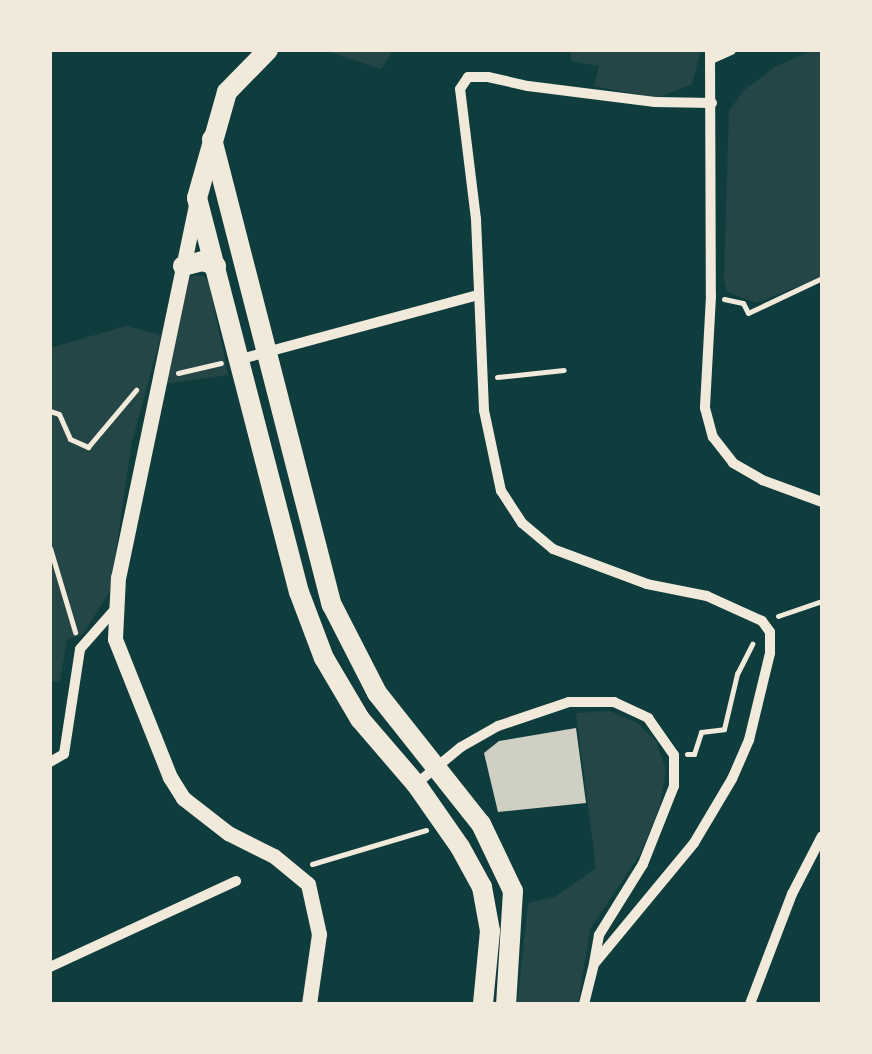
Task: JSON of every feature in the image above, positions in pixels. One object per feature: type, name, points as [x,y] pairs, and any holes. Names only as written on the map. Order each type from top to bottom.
[{"type":"main road","points":[[268,50],[227,92],[197,198],[198,238],[216,266],[299,592],[324,658],[360,719],[416,784],[444,824],[482,888],[490,931],[483,1004]]},
{"type":"main road","points":[[212,137],[332,605],[378,693],[481,824],[513,891],[506,1004]]},
{"type":"main road","points":[[198,238],[228,230],[238,236]]},
{"type":"main road","points":[[183,266],[202,261],[216,266]]},
{"type":"street","points":[[732,50],[710,54],[711,296],[704,408],[713,437],[733,463],[762,480],[822,502]]},
{"type":"street","points":[[594,964],[694,843],[732,779],[749,740],[770,653],[770,632],[762,621],[708,596],[591,566],[553,549],[522,523],[500,491],[482,379],[476,219],[460,89],[468,77],[656,102],[712,103]]},
{"type":"street","points":[[198,238],[183,266],[158,377],[118,577],[115,639],[170,777],[184,798],[228,834],[294,870],[308,884],[318,919],[309,1004]]},
{"type":"street","points":[[241,359],[478,295]]},
{"type":"street","points":[[50,762],[64,754],[80,650],[116,607]]},
{"type":"street","points":[[416,784],[498,726],[568,702],[614,702],[648,718],[674,755],[674,786],[644,864],[599,934],[584,1004]]},
{"type":"street","points":[[750,1004],[792,894],[822,836]]},
{"type":"street","points":[[50,966],[236,881]]},
{"type":"path","points":[[822,236],[822,256]]},
{"type":"path","points":[[711,296],[743,302],[748,313],[822,278]]},
{"type":"path","points":[[50,412],[59,414],[70,440],[88,447],[118,416],[122,403],[158,377],[241,359]]},
{"type":"path","points":[[482,379],[564,370]]},
{"type":"path","points":[[50,548],[80,650]]},
{"type":"path","points":[[674,755],[694,754],[701,732],[724,729],[738,674],[762,621],[822,600]]},
{"type":"path","points":[[294,870],[444,824]]},
{"type":"shaded area","points":[[324,50],[394,50],[381,69]]},
{"type":"shaded area","points":[[571,50],[701,50],[692,84],[658,98],[594,86],[599,66],[571,61]]},
{"type":"shaded area","points":[[813,50],[822,50],[822,277],[756,303],[727,292],[724,278],[729,111],[744,90],[775,67]]},
{"type":"shaded area","points":[[204,276],[209,283],[228,375],[164,384],[189,278]]},
{"type":"shaded area","points":[[126,326],[161,335],[132,442],[110,591],[83,634],[67,640],[60,682],[50,681],[50,348]]},
{"type":"shaded area","points":[[610,711],[637,723],[656,741],[666,770],[660,806],[640,854],[590,929],[578,1004],[517,1004],[528,903],[555,897],[596,868],[576,713]]},
{"type":"building","points":[[576,728],[586,803],[498,812],[484,753],[499,741]]}]
